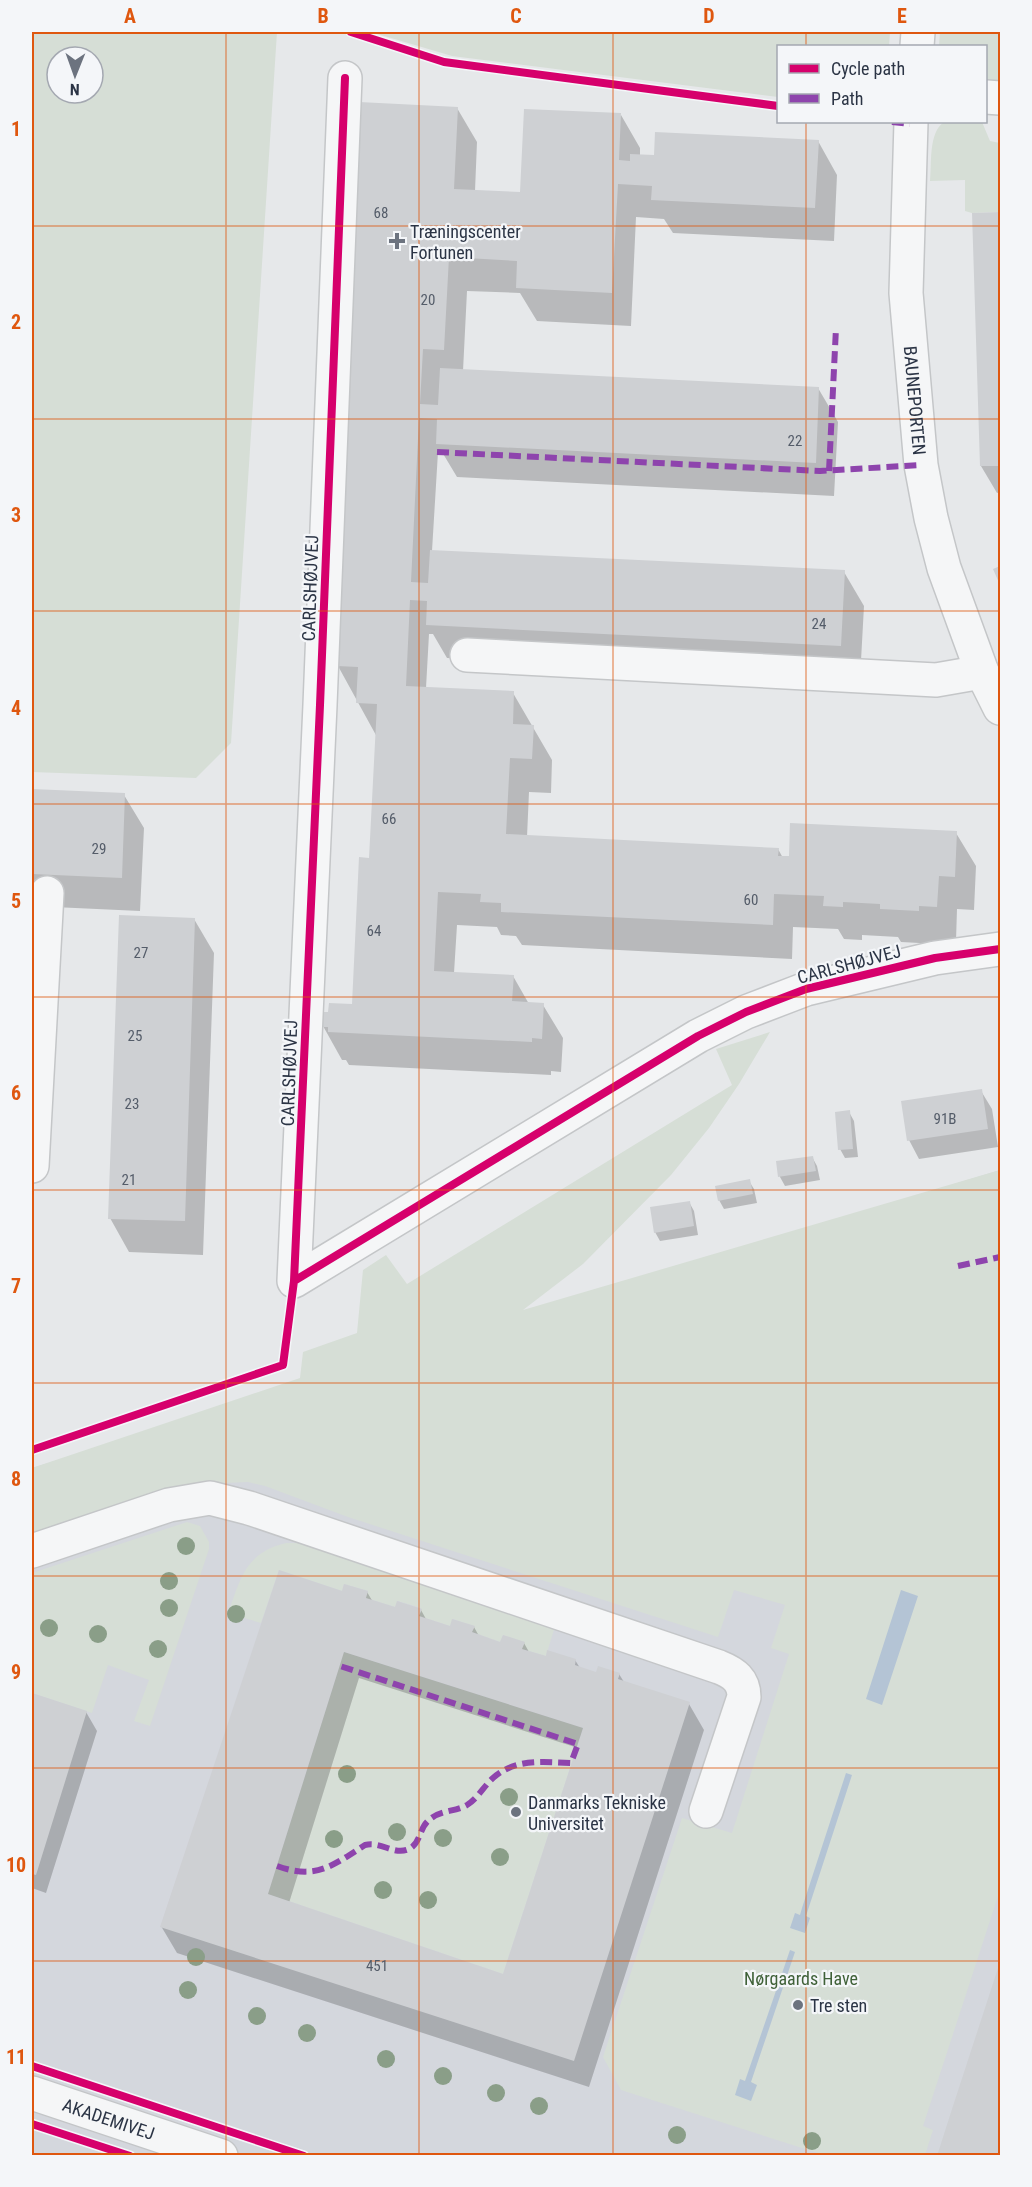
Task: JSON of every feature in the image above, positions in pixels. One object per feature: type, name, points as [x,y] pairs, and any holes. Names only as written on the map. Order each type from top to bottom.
[{"type":"street","name":"CARLSHØJVEJ","points":[[345,78],[294,1281],[698,1036],[746,1012],[806,989],[864,974],[935,958],[1000,949]]},
{"type":"street","name":"BAUNEPORTEN","points":[[911,123],[906,293],[921,465],[930,518],[944,568],[982,672],[1000,708]]},
{"type":"street","points":[[467,655],[936,680],[982,672]]},
{"type":"street","points":[[32,1166],[46,893]]},
{"type":"street","points":[[32,1551],[169,1505],[210,1498],[249,1508],[731,1672],[742,1684],[744,1697],[706,1811]]},
{"type":"street","name":"AKADEMIVEJ","points":[[32,2093],[221,2156]]},
{"type":"shaded area","name":"Danmarks Tekniske Universitet","points":[[1000,1170],[1000,2155],[32,2155],[32,1468]]},
{"type":"green space","points":[[32,32],[277,32],[231,743],[196,778],[32,772]]},
{"type":"green space","points":[[371,32],[890,32],[889,45],[777,45],[777,97],[452,56]]},
{"type":"green space","points":[[940,32],[1000,32],[1000,82],[987,80],[987,45],[939,45]]},
{"type":"green space","points":[[943,123],[982,123],[990,141],[1000,143],[1000,212],[965,211],[965,180],[930,181],[933,141]]},
{"type":"green space","name":"Nørgaards Have","points":[[770,1032],[709,1128],[671,1175],[583,1264],[523,1310],[1000,1170],[1000,1890],[923,2126],[933,2130],[925,2155],[824,2155],[621,2090],[603,2057],[682,1818],[732,1833],[789,1654],[771,1648],[785,1605],[734,1590],[718,1637],[348,1517],[265,1486],[248,1482],[204,1484],[32,1535],[32,1468],[300,1378],[303,1352],[357,1333],[363,1270],[386,1255],[407,1284],[732,1085],[716,1049]]},
{"type":"green space","points":[[187,1522],[200,1526],[209,1542],[209,1549],[150,1726],[134,1721],[149,1680],[108,1665],[92,1713],[32,1693],[32,1573]]},
{"type":"green space","points":[[286,1543],[301,1543],[555,1626],[546,1656],[522,1649],[524,1642],[503,1635],[500,1642],[472,1632],[474,1626],[453,1619],[450,1626],[419,1616],[421,1608],[398,1601],[395,1607],[366,1598],[368,1591],[344,1584],[342,1591],[279,1570],[261,1623],[228,1613],[241,1578],[253,1560],[272,1547]]},
{"type":"green space","points":[[344,1652],[583,1728],[503,1974],[268,1894]]},
{"type":"water","points":[[901,1590],[918,1596],[882,1705],[866,1699]]},
{"type":"water","points":[[846,1773],[852,1775],[806,1916],[810,1918],[805,1933],[790,1928],[795,1913],[800,1915]]},
{"type":"water","points":[[790,1950],[795,1952],[751,2082],[757,2085],[751,2101],[735,2095],[740,2079],[745,2081]]},
{"type":"building","points":[[359,102],[458,107],[454,189],[520,192],[524,109],[621,113],[619,160],[630,161],[630,154],[654,155],[655,132],[819,140],[815,208],[651,200],[652,186],[618,184],[612,293],[516,288],[517,261],[449,257],[444,350],[423,349],[420,404],[438,405],[440,368],[819,387],[816,463],[436,444],[437,419],[419,418],[411,582],[428,583],[430,550],[845,570],[841,646],[426,625],[427,601],[410,600],[406,686],[514,691],[513,724],[534,725],[532,759],[510,758],[506,834],[779,848],[778,856],[789,856],[790,823],[957,831],[955,877],[939,876],[937,907],[919,906],[919,911],[880,909],[880,904],[843,902],[843,907],[823,906],[824,896],[774,894],[773,925],[501,912],[501,903],[480,902],[481,894],[438,892],[434,971],[514,975],[512,1001],[544,1003],[542,1039],[532,1038],[532,1042],[328,1032],[328,1027],[321,1027],[322,1012],[328,1012],[329,1003],[352,1004],[359,857],[369,858],[377,704],[356,703],[358,667],[337,666],[350,386],[345,386]]},
{"type":"building","points":[[1000,212],[1000,466],[980,466],[972,213]]},
{"type":"building","points":[[1000,566],[1000,585],[993,569]]},
{"type":"building","points":[[32,789],[125,793],[122,878],[32,874]]},
{"type":"building","points":[[119,915],[195,918],[185,1221],[108,1219]]},
{"type":"building","points":[[982,1089],[988,1129],[907,1141],[901,1101]]},
{"type":"building","points":[[850,1110],[853,1149],[838,1150],[835,1112]]},
{"type":"building","points":[[813,1156],[816,1171],[778,1177],[776,1161]]},
{"type":"building","points":[[750,1179],[753,1194],[718,1201],[715,1186]]},
{"type":"building","points":[[690,1201],[694,1226],[654,1233],[650,1207]]},
{"type":"building","points":[[279,1570],[342,1591],[344,1584],[368,1591],[366,1598],[395,1607],[397,1601],[422,1609],[419,1616],[450,1626],[452,1619],[475,1626],[472,1632],[500,1642],[503,1635],[525,1642],[522,1649],[546,1656],[547,1650],[576,1659],[575,1665],[596,1672],[598,1666],[620,1673],[618,1679],[690,1702],[574,2061],[160,1927]],"holes":[[[344,1652],[583,1728],[503,1974],[268,1894]]]},
{"type":"building","points":[[32,1693],[87,1711],[36,1875],[32,1874]]},
{"type":"building","points":[[1000,1962],[1000,2156],[937,2156],[953,2106]]},
{"type":"marked path","points":[[901,123],[910,124]]},
{"type":"marked path","points":[[829,471],[836,328]]},
{"type":"marked path","points":[[437,452],[820,471],[921,465]]},
{"type":"marked path","points":[[958,1266],[1000,1257]]},
{"type":"marked path","points":[[277,1866],[303,1872],[323,1869],[365,1845],[371,1844],[398,1851],[409,1849],[416,1843],[429,1820],[438,1814],[467,1805],[493,1778],[502,1772],[520,1764],[571,1763],[578,1744],[340,1666]]},
{"type":"cycle path","points":[[351,32],[444,62],[777,106]]},
{"type":"cycle path","points":[[345,78],[294,1281],[698,1036],[746,1012],[806,989],[935,958],[1000,949]]},
{"type":"cycle path","points":[[32,1450],[283,1365],[294,1281]]},
{"type":"cycle path","points":[[32,2066],[304,2156]]},
{"type":"cycle path","points":[[32,2124],[130,2156]]},
{"type":"place","name":"Træningscenter Fortunen","points":[[397,241]]},
{"type":"place","name":"Danmarks Tekniske Universitet","points":[[516,1812]]},
{"type":"place","name":"Tre sten","points":[[798,2005]]}]
